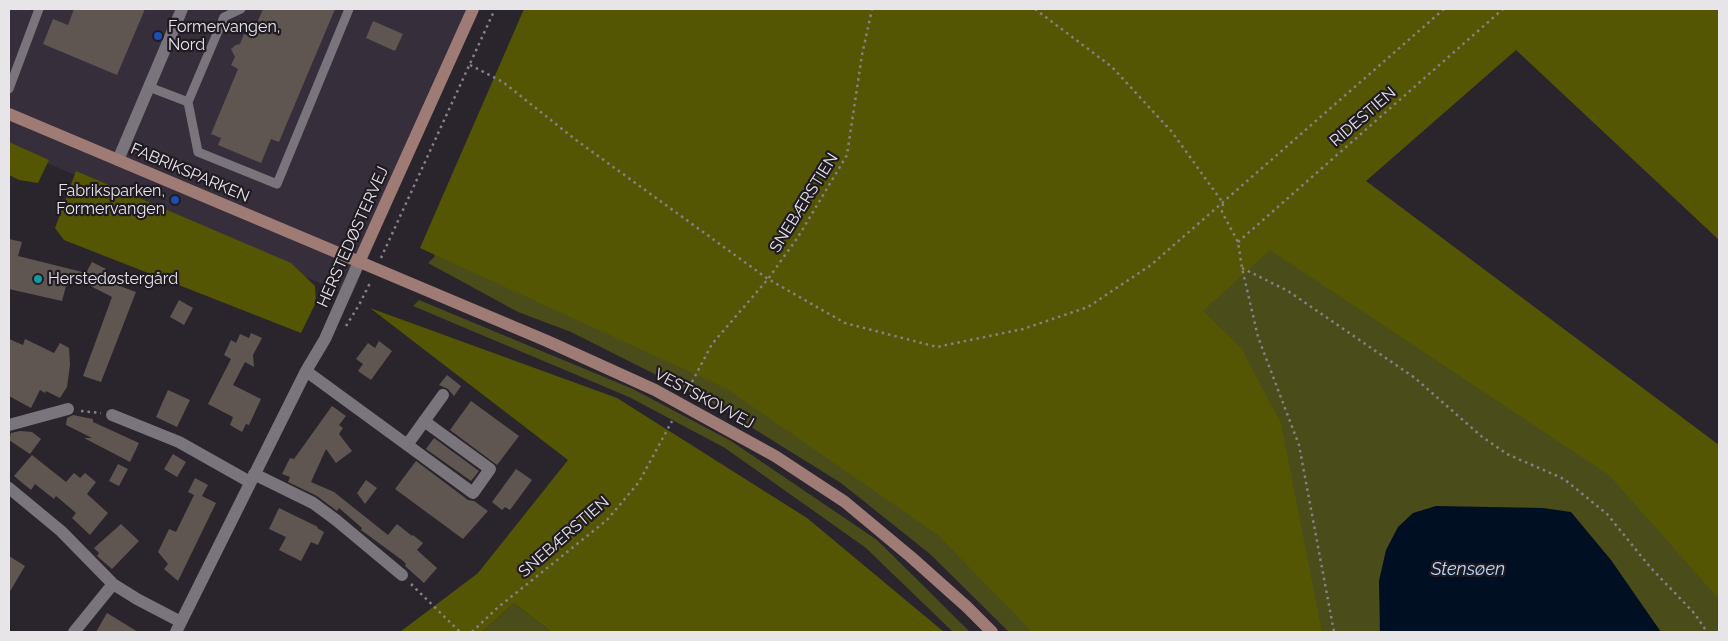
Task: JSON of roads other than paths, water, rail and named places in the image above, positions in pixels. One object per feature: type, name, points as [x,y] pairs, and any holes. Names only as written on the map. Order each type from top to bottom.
[{"type":"street","points":[[118,160],[182,9]]},
{"type":"street","name":"HERSTEDØSTERVEJ","points":[[178,627],[306,371],[325,339],[473,9]]},
{"type":"street","name":"FABRIKSPARKEN","points":[[9,114],[359,262]]},
{"type":"street","name":"VESTSKOVVEJ","points":[[359,262],[548,341],[655,390],[775,456],[845,502],[911,556],[992,632]]},
{"type":"street","points":[[306,371],[473,493],[490,469],[424,421]]},
{"type":"street","points":[[407,445],[443,395]]},
{"type":"street","points":[[9,425],[68,409]]},
{"type":"street","points":[[112,415],[179,442],[252,478],[313,503],[402,575]]},
{"type":"street","points":[[9,488],[61,531],[113,584],[178,627]]},
{"type":"street","points":[[74,632],[113,584]]},
{"type":"lane","points":[[9,89],[39,9]]},
{"type":"lane","points":[[241,9],[224,17],[188,102],[198,152],[277,184],[349,9]]},
{"type":"lane","points":[[149,88],[188,102]]},
{"type":"water","name":"Stensøen","points":[[1436,506],[1543,508],[1571,512],[1611,560],[1661,632],[1380,632],[1379,581],[1386,550],[1398,527],[1413,513]]},
{"type":"place","name":"Formervangen, Nord","points":[[158,36]]},
{"type":"place","name":"Fabriksparken, Formervangen","points":[[175,200]]},
{"type":"place","name":"Herstedøstergård","points":[[38,279]]}]
